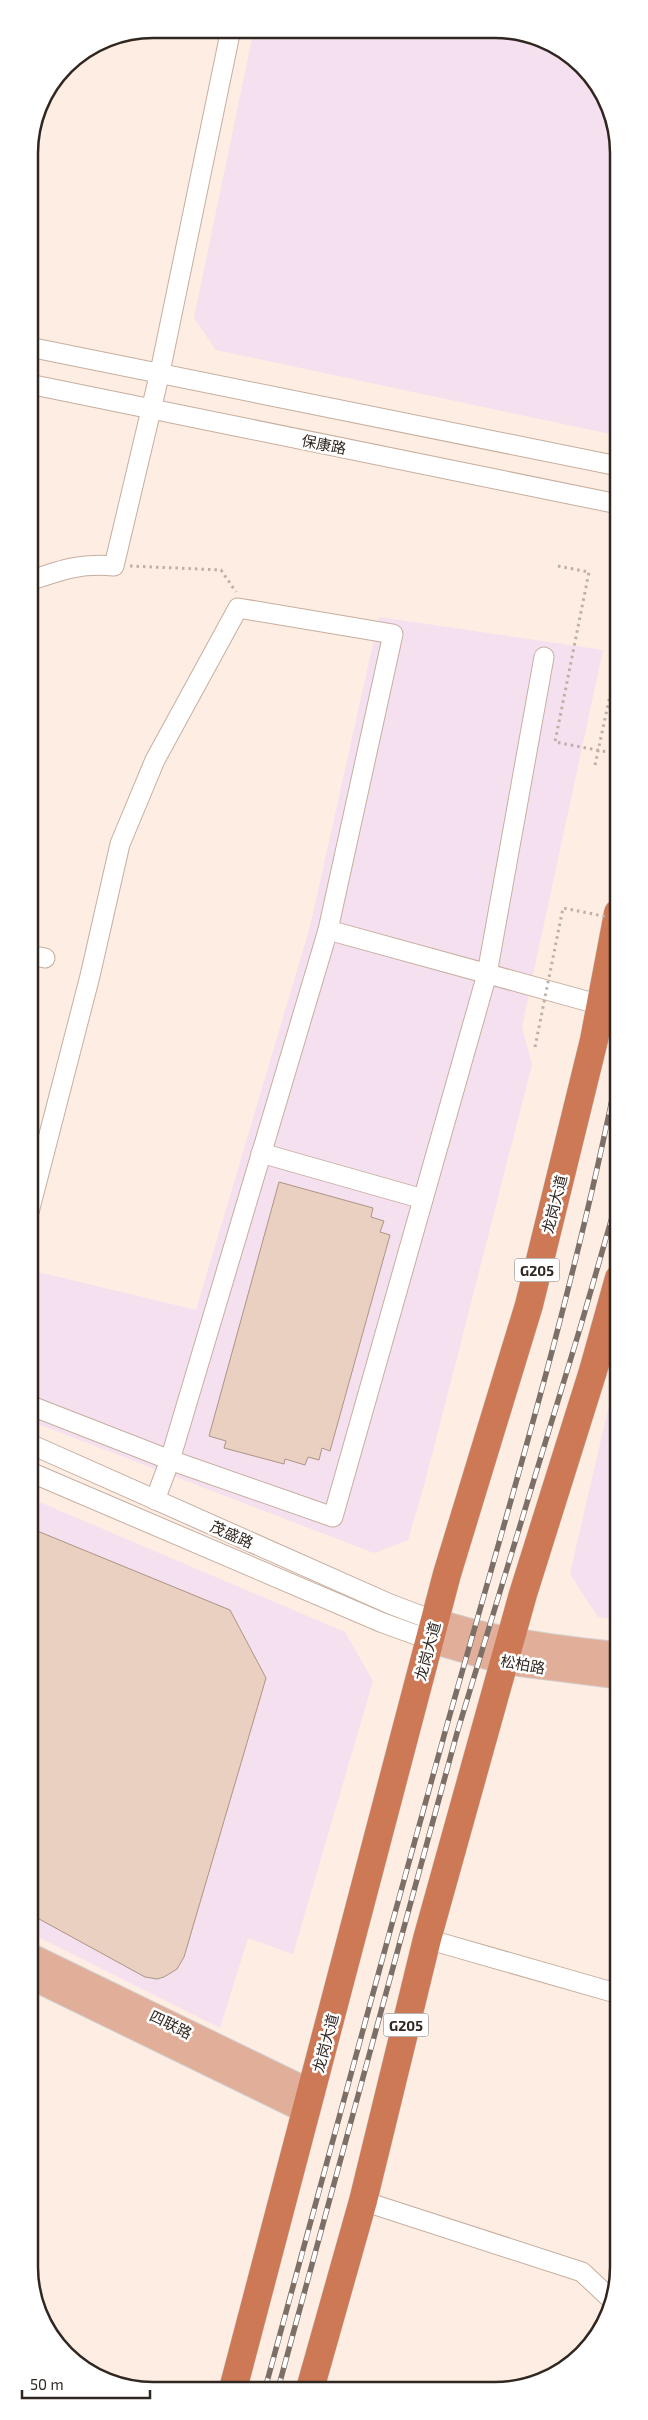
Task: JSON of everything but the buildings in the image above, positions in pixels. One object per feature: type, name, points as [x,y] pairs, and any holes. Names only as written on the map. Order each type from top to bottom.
[{"type":"highway","name":"龙岗大道","points":[[235,2382],[432,1631],[528,1305],[594,1040],[610,957]]},
{"type":"highway","name":"G205","points":[[312,2382],[363,2201],[427,1940],[523,1594],[593,1372],[610,1311]]},
{"type":"main road","name":"松柏路","points":[[432,1631],[475,1634],[508,1652],[610,1674]]},
{"type":"main road","name":"松柏路","points":[[508,1652],[610,1655]]},
{"type":"main road","name":"四联路","points":[[38,1960],[309,2102]]},
{"type":"main road","name":"四联路","points":[[38,1980],[309,2102]]},
{"type":"street","points":[[38,578],[70,566],[97,564],[114,566],[152,409],[229,38]]},
{"type":"street","points":[[38,348],[610,464]]},
{"type":"street","name":"保康路","points":[[38,386],[610,502]]},
{"type":"street","points":[[38,1177],[90,976],[120,844],[155,760],[238,608],[393,634],[328,930],[170,1460],[155,1500]]},
{"type":"street","points":[[38,1408],[170,1460],[334,1516],[487,974],[544,657]]},
{"type":"street","points":[[328,930],[601,1005]]},
{"type":"street","points":[[262,1153],[423,1199]]},
{"type":"street","name":"茂盛路","points":[[38,1448],[390,1604],[432,1631]]},
{"type":"street","name":"茂盛路","points":[[38,1475],[383,1623],[432,1631]]},
{"type":"street","points":[[427,1940],[610,1991]]},
{"type":"street","points":[[363,2201],[582,2272],[607,2296]]},
{"type":"path","points":[[114,566],[221,570],[236,588],[238,608]]},
{"type":"path","points":[[558,566],[589,572],[555,742],[610,752]]},
{"type":"path","points":[[595,765],[610,695]]},
{"type":"path","points":[[536,1047],[563,908],[610,917]]},
{"type":"shaded area","points":[[252,38],[503,38],[526,41],[540,46],[566,61],[587,82],[599,101],[610,137],[610,434],[216,350],[194,318]]},
{"type":"shaded area","points":[[379,617],[603,650],[522,1026],[532,1065],[425,1482],[408,1540],[374,1553],[38,1424],[38,1272],[196,1310],[310,927]]},
{"type":"shaded area","points":[[610,1401],[610,1619],[598,1617],[570,1574]]},
{"type":"shaded area","points":[[38,1501],[345,1632],[373,1681],[293,1954],[248,1938],[220,2028],[38,1937]]},
{"type":"railway","points":[[267,2382],[424,1808],[540,1397],[562,1315],[610,1109]]},
{"type":"railway","points":[[280,2382],[457,1733],[610,1224]]}]
